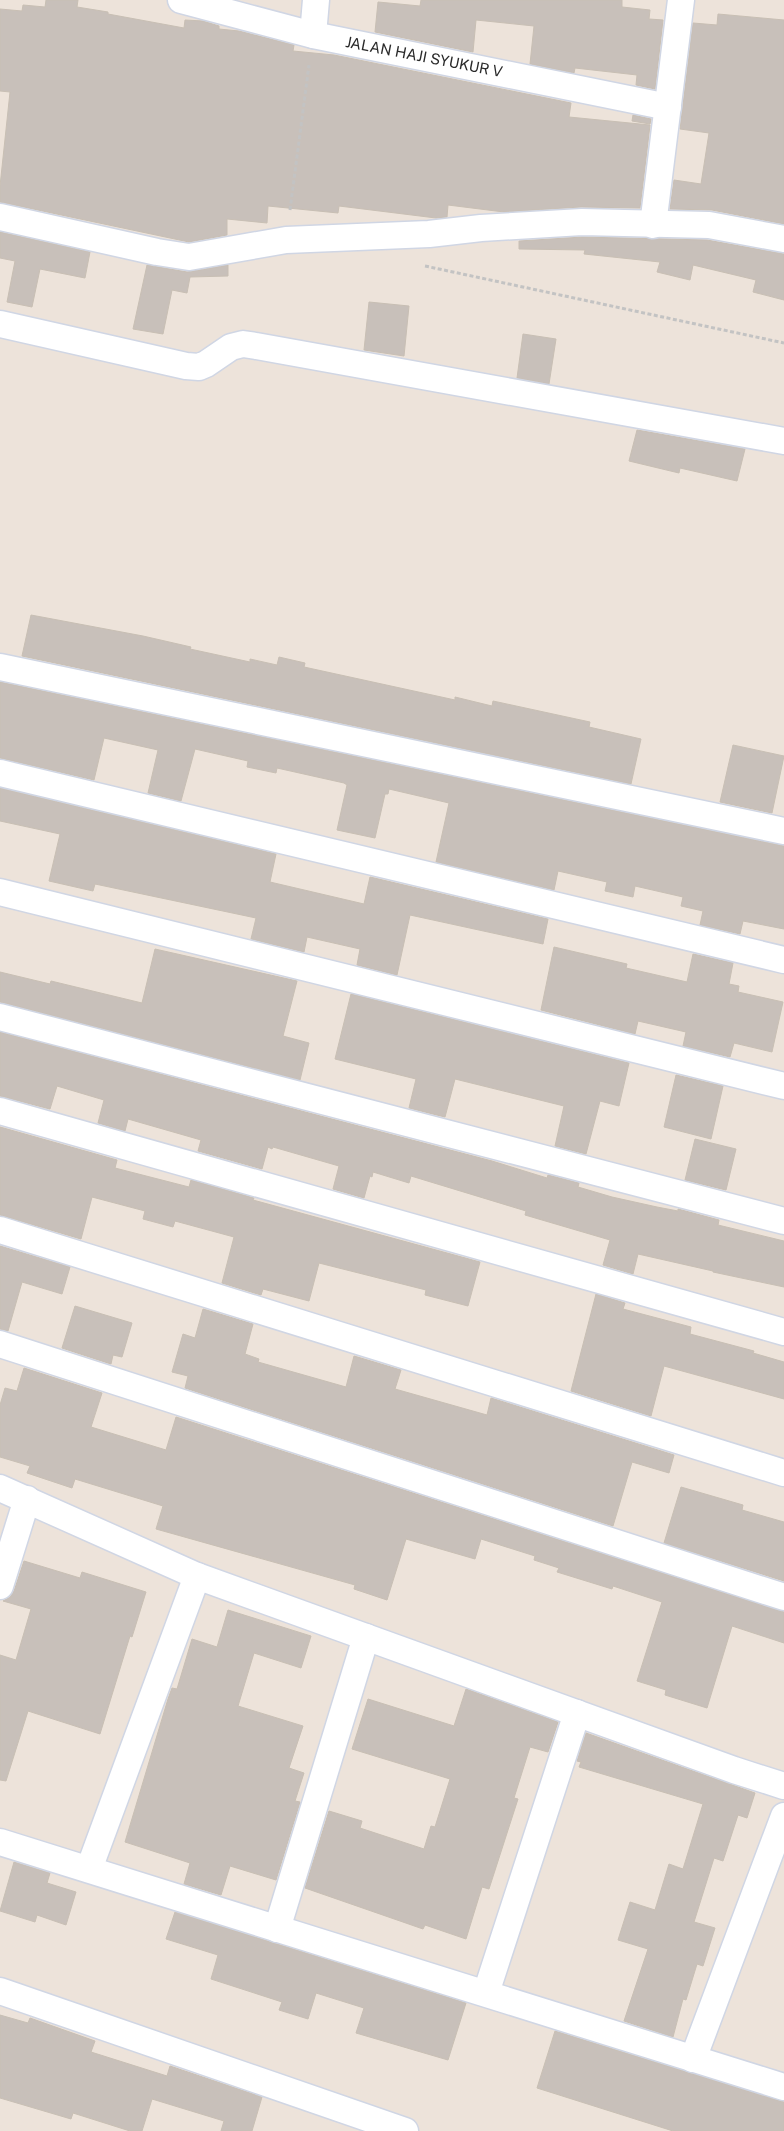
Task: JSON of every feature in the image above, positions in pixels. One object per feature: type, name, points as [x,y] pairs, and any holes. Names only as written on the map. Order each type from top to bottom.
[{"type":"street","name":"JALAN HAJI SYUKUR V","points":[[181,0],[313,35],[668,107]]},
{"type":"street","points":[[313,35],[316,0]]},
{"type":"street","points":[[652,225],[681,0]]},
{"type":"street","points":[[0,217],[157,252],[189,257],[286,240],[429,234],[481,228],[582,222],[709,225],[784,239]]},
{"type":"street","points":[[0,324],[186,366],[199,367],[231,348],[243,344],[784,441]]},
{"type":"street","points":[[0,667],[784,832]]},
{"type":"street","points":[[0,773],[784,960]]},
{"type":"street","points":[[0,892],[784,1086]]},
{"type":"street","points":[[0,1017],[784,1221]]},
{"type":"street","points":[[0,1111],[784,1332]]},
{"type":"street","points":[[0,1230],[784,1473]]},
{"type":"street","points":[[0,1344],[784,1597]]},
{"type":"street","points":[[0,1488],[198,1576],[734,1770],[784,1786]]},
{"type":"street","points":[[0,1586],[28,1499]]},
{"type":"street","points":[[89,1870],[198,1576]]},
{"type":"street","points":[[277,1929],[366,1637]]},
{"type":"street","points":[[486,1994],[576,1713]]},
{"type":"street","points":[[694,2059],[784,1816]]},
{"type":"street","points":[[0,1842],[784,2087]]},
{"type":"street","points":[[0,1991],[405,2131]]},
{"type":"path","points":[[286,240],[313,35]]},
{"type":"path","points":[[422,265],[784,342]]},
{"type":"building","points":[[46,0],[78,0],[77,7],[184,28],[185,20],[203,21],[219,26],[219,29],[239,31],[294,45],[293,51],[334,55],[571,103],[569,117],[650,125],[640,208],[581,207],[504,212],[448,205],[447,217],[436,218],[339,206],[338,213],[268,206],[267,223],[227,219],[227,235],[189,242],[0,202],[10,92],[0,91],[0,9],[22,11],[23,5],[45,7]]},
{"type":"building","points":[[421,0],[622,0],[622,7],[650,10],[649,19],[663,20],[655,89],[636,85],[637,75],[575,68],[574,73],[530,64],[534,26],[476,20],[473,52],[375,32],[378,2],[420,6]]},
{"type":"building","points":[[718,14],[784,20],[784,224],[712,210],[670,209],[674,180],[701,184],[709,133],[680,129],[693,23],[717,25]]},
{"type":"building","points":[[633,115],[651,119],[650,124],[632,121]]},
{"type":"building","points":[[0,232],[90,252],[85,278],[40,269],[32,307],[7,302],[15,261],[0,258]]},
{"type":"building","points":[[582,237],[707,240],[784,254],[784,300],[753,292],[756,280],[693,265],[690,280],[657,272],[660,262],[584,254],[585,250],[519,249],[519,241]]},
{"type":"building","points":[[147,265],[187,272],[228,265],[228,276],[190,277],[187,293],[172,290],[163,334],[133,329]]},
{"type":"building","points":[[369,302],[409,306],[404,356],[364,350]]},
{"type":"building","points":[[523,334],[556,339],[549,384],[517,378]]},
{"type":"building","points":[[637,430],[745,449],[737,481],[680,468],[679,473],[629,461]]},
{"type":"building","points":[[31,615],[143,636],[191,647],[190,649],[250,662],[250,659],[277,665],[279,657],[305,663],[304,667],[455,700],[455,697],[492,706],[493,701],[590,722],[589,727],[641,739],[631,784],[22,656]]},
{"type":"building","points":[[0,682],[784,846],[784,929],[743,921],[740,934],[700,925],[703,911],[681,906],[683,897],[635,886],[633,897],[605,891],[607,882],[558,871],[554,890],[436,862],[449,803],[389,789],[388,794],[385,794],[375,838],[337,830],[347,785],[344,783],[277,768],[276,773],[247,767],[248,761],[195,749],[181,801],[148,793],[158,750],[104,738],[94,780],[0,758]]},
{"type":"building","points":[[733,745],[784,756],[772,813],[720,802]]},
{"type":"building","points":[[0,788],[276,854],[270,882],[364,904],[370,877],[548,919],[543,944],[410,915],[397,975],[357,965],[360,949],[307,937],[304,952],[251,939],[256,918],[95,884],[93,891],[49,881],[60,834],[0,821]]},
{"type":"building","points":[[554,947],[627,964],[626,968],[687,982],[693,954],[733,963],[729,984],[739,986],[738,992],[783,1002],[772,1052],[734,1043],[730,1057],[683,1046],[686,1032],[638,1021],[635,1034],[541,1010]]},
{"type":"building","points":[[155,949],[297,981],[283,1036],[309,1043],[300,1080],[0,1002],[0,972],[50,984],[51,981],[142,1003]]},
{"type":"building","points":[[351,994],[629,1063],[619,1106],[600,1101],[586,1154],[555,1146],[564,1106],[455,1079],[445,1117],[409,1108],[416,1079],[335,1059]]},
{"type":"building","points":[[0,1032],[492,1161],[547,1178],[548,1175],[579,1183],[578,1187],[612,1197],[678,1211],[678,1209],[719,1220],[718,1225],[784,1241],[784,1287],[638,1254],[633,1274],[603,1265],[610,1240],[525,1215],[526,1211],[411,1176],[409,1183],[373,1172],[372,1177],[370,1176],[364,1198],[333,1189],[339,1166],[268,1147],[262,1169],[198,1151],[201,1140],[128,1119],[125,1131],[98,1123],[104,1100],[57,1086],[50,1109],[0,1096]]},
{"type":"building","points":[[676,1075],[723,1086],[711,1139],[664,1127]]},
{"type":"building","points":[[0,1127],[117,1160],[115,1168],[189,1187],[191,1180],[254,1198],[253,1200],[480,1262],[468,1306],[425,1295],[426,1290],[319,1263],[309,1301],[263,1289],[261,1295],[222,1283],[234,1237],[175,1221],[173,1227],[143,1219],[145,1211],[92,1197],[81,1239],[0,1215]]},
{"type":"building","points":[[695,1139],[736,1149],[726,1190],[685,1180]]},
{"type":"building","points":[[0,1246],[70,1267],[62,1294],[22,1282],[8,1331],[0,1329]]},
{"type":"building","points":[[596,1294],[625,1303],[623,1309],[691,1327],[690,1334],[754,1351],[753,1353],[784,1362],[784,1399],[664,1366],[651,1416],[571,1391]]},
{"type":"building","points":[[75,1306],[132,1323],[122,1357],[113,1355],[111,1364],[62,1348]]},
{"type":"building","points":[[203,1309],[253,1324],[245,1354],[259,1359],[258,1362],[346,1387],[354,1356],[401,1370],[395,1389],[487,1415],[491,1398],[674,1455],[669,1473],[632,1462],[613,1526],[185,1388],[188,1376],[172,1372],[183,1334],[195,1338]]},
{"type":"building","points":[[24,1368],[102,1393],[91,1427],[166,1450],[176,1417],[784,1612],[784,1643],[732,1626],[707,1708],[665,1695],[666,1690],[637,1681],[662,1602],[613,1586],[612,1589],[557,1572],[559,1568],[534,1560],[535,1556],[481,1539],[475,1559],[406,1539],[387,1600],[354,1589],[355,1585],[156,1529],[163,1506],[75,1479],[72,1488],[27,1473],[30,1466],[0,1457],[0,1405],[5,1388],[17,1391]]},
{"type":"building","points":[[681,1487],[743,1505],[742,1510],[784,1522],[784,1581],[664,1543]]},
{"type":"building","points":[[24,1561],[80,1578],[82,1572],[146,1592],[132,1637],[130,1636],[100,1734],[28,1711],[6,1781],[0,1780],[0,1655],[16,1660],[31,1609],[3,1601],[10,1597],[14,1591]]},
{"type":"building","points":[[228,1610],[311,1636],[301,1668],[254,1653],[238,1706],[303,1726],[289,1768],[304,1773],[295,1801],[300,1802],[276,1880],[230,1866],[221,1895],[184,1884],[190,1863],[125,1842],[168,1699],[172,1688],[177,1689],[192,1639],[217,1647]]},
{"type":"building","points":[[466,1689],[558,1722],[548,1752],[530,1747],[514,1798],[518,1799],[489,1889],[482,1887],[466,1939],[425,1925],[423,1929],[305,1888],[329,1811],[362,1821],[360,1828],[424,1849],[431,1826],[435,1827],[450,1779],[352,1749],[368,1699],[454,1726]]},
{"type":"building","points":[[586,1733],[755,1793],[747,1818],[738,1815],[723,1861],[714,1858],[694,1922],[715,1928],[703,1966],[697,1964],[686,2000],[683,1999],[673,2037],[624,2021],[648,1949],[618,1940],[630,1902],[655,1910],[669,1864],[683,1869],[703,1804],[579,1767],[581,1762],[577,1761]]},
{"type":"building","points":[[14,1862],[50,1873],[47,1883],[76,1892],[66,1925],[37,1915],[35,1922],[0,1911]]},
{"type":"building","points":[[175,1912],[466,2003],[448,2060],[356,2033],[364,2008],[316,1993],[308,2019],[279,2010],[282,2002],[211,1979],[218,1955],[166,1939]]},
{"type":"building","points":[[0,2015],[28,2023],[30,2018],[95,2041],[91,2052],[167,2076],[170,2066],[262,2097],[252,2131],[221,2131],[224,2121],[152,2099],[142,2131],[130,2131],[73,2113],[71,2119],[0,2098]]},
{"type":"building","points":[[555,2031],[784,2102],[784,2131],[673,2131],[537,2088]]}]
